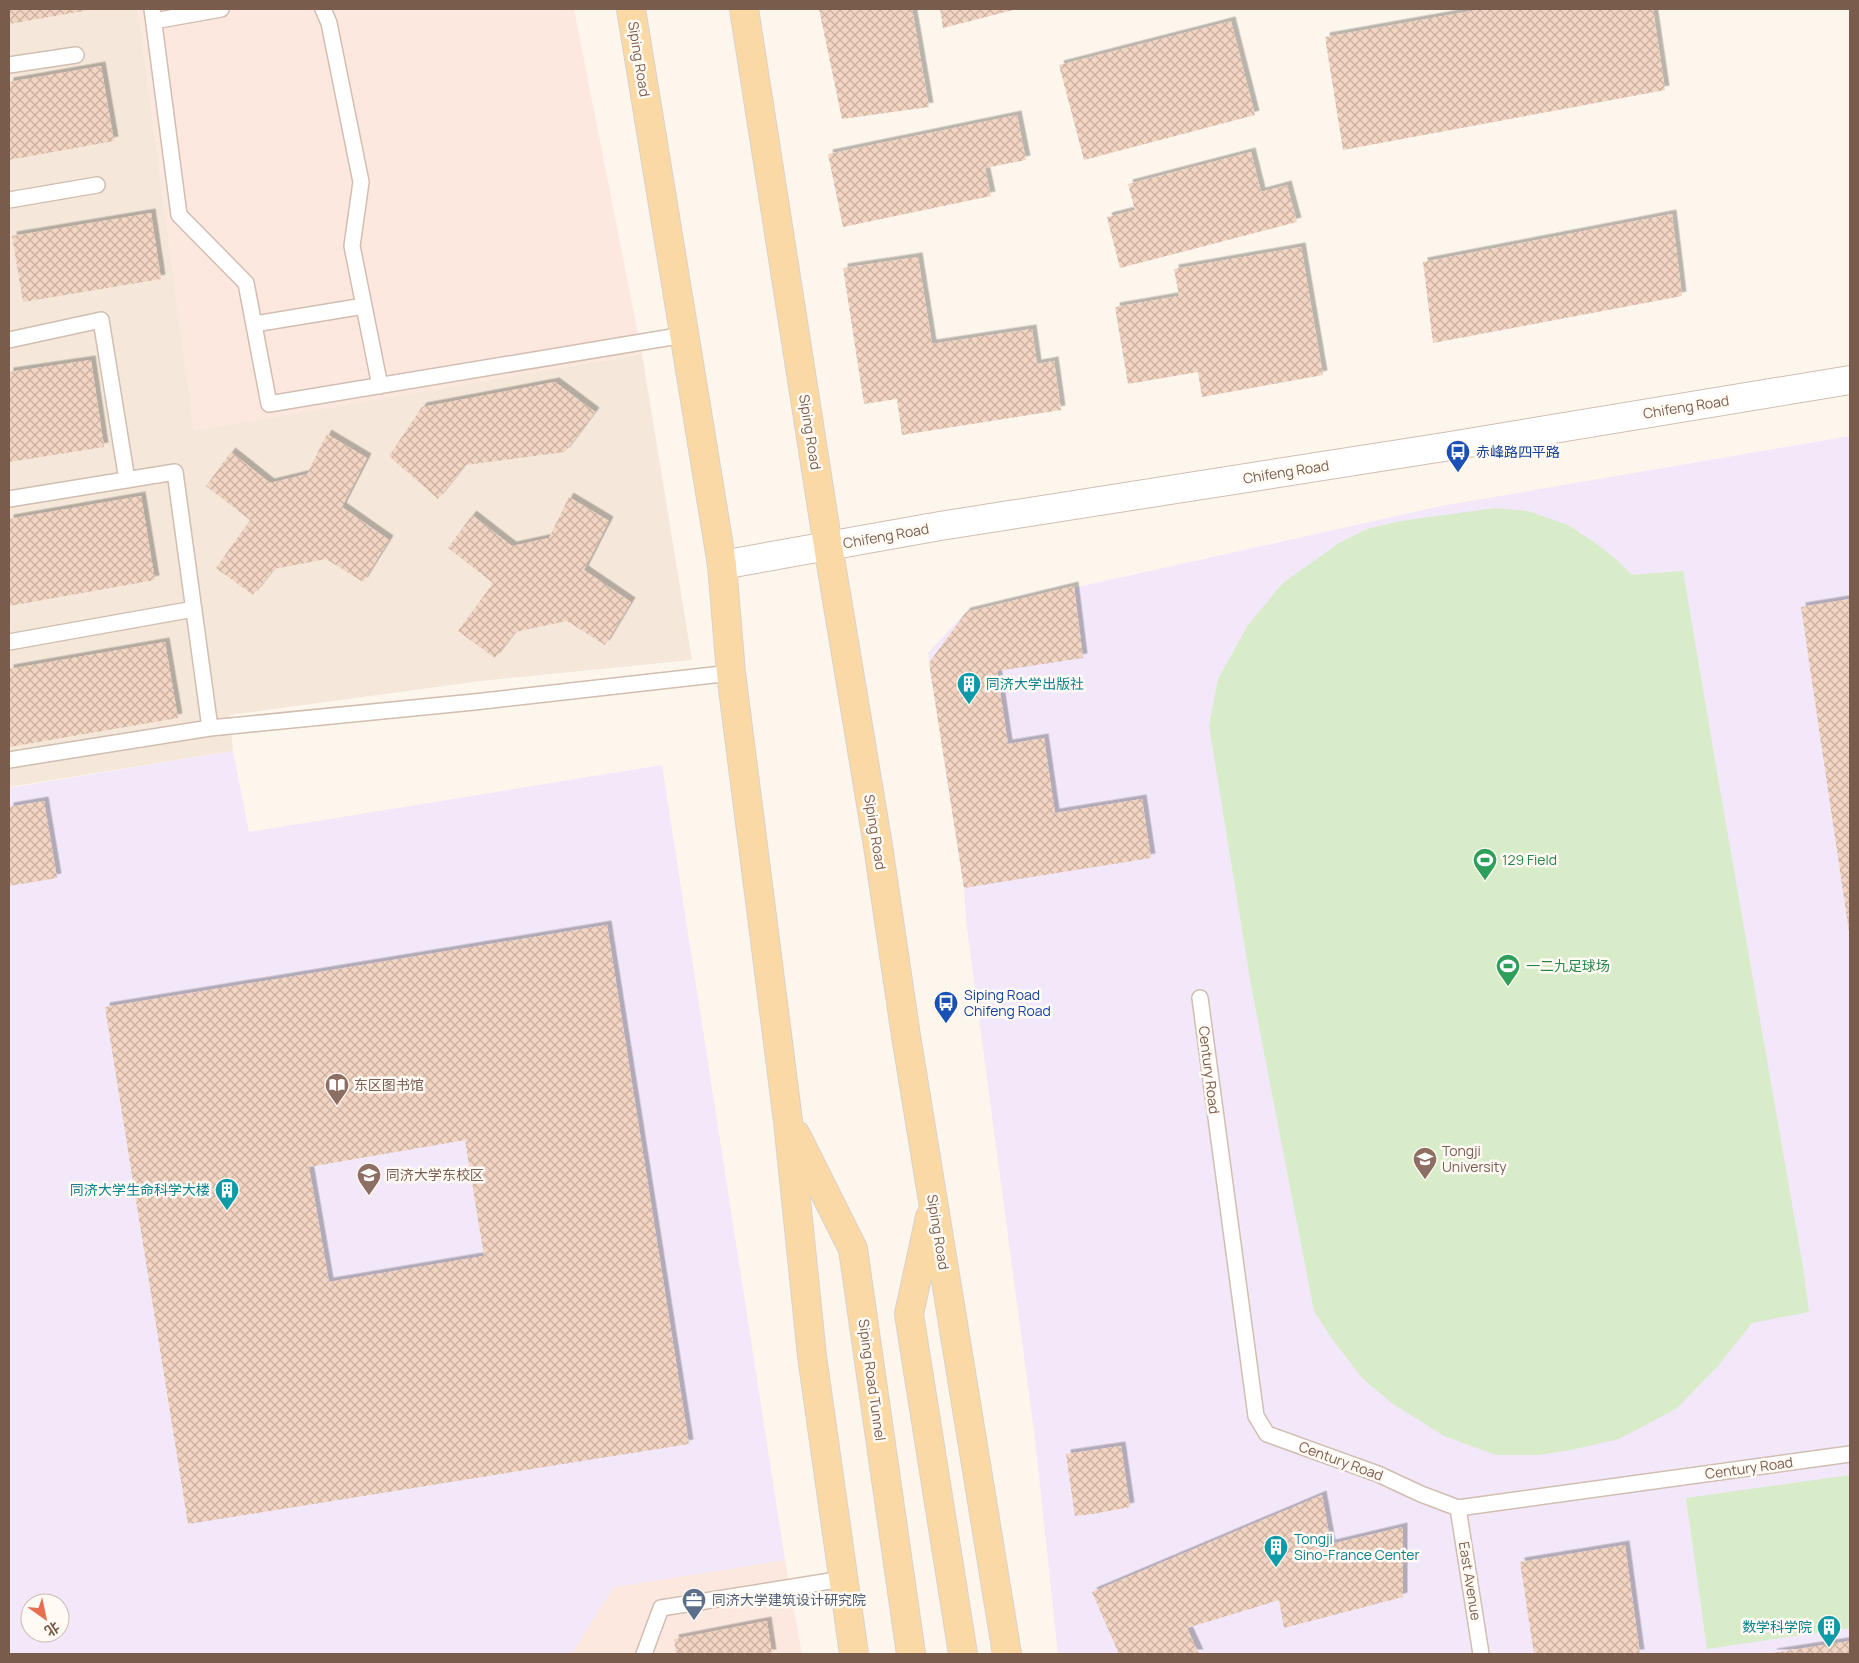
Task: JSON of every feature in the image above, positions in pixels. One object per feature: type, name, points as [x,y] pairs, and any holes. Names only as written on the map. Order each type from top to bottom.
[{"type":"main road","name":"Siping Road","points":[[631,9],[722,565],[731,673],[788,1120],[812,1356],[854,1654]]},
{"type":"main road","name":"Siping Road","points":[[744,9],[828,546],[878,846],[906,1036],[1008,1654]]},
{"type":"main road","name":"Siping Road Tunnel","points":[[788,1120],[853,1249],[911,1654]]},
{"type":"main road","points":[[933,1202],[909,1314],[963,1654]]},
{"type":"street","name":"Chifeng Road","points":[[722,565],[940,526],[1444,448],[1850,380]]},
{"type":"lane","points":[[221,9],[153,15],[179,215],[246,283],[269,404],[684,335]]},
{"type":"lane","points":[[323,9],[328,23],[361,182],[352,246],[380,386]]},
{"type":"lane","points":[[9,65],[76,55]]},
{"type":"lane","points":[[9,200],[97,186]]},
{"type":"lane","points":[[254,324],[364,306]]},
{"type":"lane","points":[[9,340],[100,320],[127,480]]},
{"type":"lane","points":[[9,499],[175,472],[210,728]]},
{"type":"lane","points":[[9,642],[194,609]]},
{"type":"lane","points":[[9,760],[210,728],[474,702],[731,673]]},
{"type":"lane","name":"Century Road","points":[[1200,998],[1256,1416],[1268,1434],[1378,1474],[1421,1494],[1458,1508],[1850,1454]]},
{"type":"lane","name":"East Avenue","points":[[1458,1508],[1481,1654]]},
{"type":"lane","points":[[644,1654],[661,1608],[843,1579]]},
{"type":"shaded area","points":[[9,9],[138,9],[194,430],[642,354],[692,660],[481,681],[230,715],[233,751],[9,787]]},
{"type":"shaded area","points":[[138,9],[574,9],[642,354],[194,431]]},
{"type":"shaded area","name":"Tongji University","points":[[1850,436],[1850,1654],[1058,1654],[1035,1439],[966,921],[964,888],[928,653],[966,612],[1441,506]]},
{"type":"shaded area","name":"同济大学东校区","points":[[233,751],[249,832],[662,765],[785,1560],[614,1587],[571,1654],[9,1654],[9,788]]},
{"type":"shaded area","name":"同济大学建筑设计研究院","points":[[785,1560],[802,1654],[571,1654],[614,1587]]},
{"type":"green space","name":"129 Field","points":[[1495,508],[1528,511],[1568,525],[1594,542],[1632,575],[1683,571],[1804,1273],[1809,1312],[1752,1323],[1717,1367],[1676,1409],[1619,1439],[1539,1455],[1496,1455],[1444,1436],[1393,1404],[1363,1379],[1332,1339],[1314,1311],[1251,985],[1209,726],[1218,679],[1248,625],[1283,583],[1339,543],[1367,529],[1401,521]]},
{"type":"green space","points":[[1850,1475],[1850,1628],[1707,1649],[1686,1498]]},
{"type":"building","points":[[9,9],[89,9],[89,10],[9,24]]},
{"type":"building","points":[[819,9],[912,9],[929,107],[842,119]]},
{"type":"building","points":[[940,9],[1017,9],[943,28]]},
{"type":"building","points":[[1483,9],[1653,9],[1665,90],[1343,150],[1325,37]]},
{"type":"building","points":[[1231,21],[1255,115],[1084,160],[1059,65]]},
{"type":"building","points":[[101,66],[114,141],[9,160],[9,82]]},
{"type":"building","points":[[1017,115],[1026,160],[985,168],[991,196],[843,227],[828,154]]},
{"type":"building","points":[[1251,152],[1261,192],[1287,185],[1297,222],[1120,268],[1107,217],[1135,210],[1128,184]]},
{"type":"building","points":[[151,213],[161,279],[23,302],[12,236]]},
{"type":"building","points":[[1672,214],[1682,296],[1433,343],[1423,262]]},
{"type":"building","points":[[1301,247],[1323,375],[1202,397],[1198,372],[1128,384],[1115,307],[1179,296],[1174,269]]},
{"type":"building","points":[[918,257],[932,344],[1032,329],[1037,364],[1054,361],[1061,410],[902,435],[897,399],[864,404],[843,268]]},
{"type":"building","points":[[91,360],[104,447],[9,462],[9,372]]},
{"type":"building","points":[[555,382],[595,412],[565,452],[465,465],[438,499],[389,456],[422,407]]},
{"type":"building","points":[[327,434],[367,458],[342,507],[389,540],[363,582],[326,559],[274,569],[253,595],[216,568],[250,520],[206,486],[231,452],[270,483],[307,474]]},
{"type":"building","points":[[141,496],[155,580],[9,606],[9,519]]},
{"type":"building","points":[[569,497],[609,521],[584,570],[631,602],[605,645],[567,621],[515,632],[495,658],[458,631],[493,583],[448,548],[472,515],[512,546],[549,538]]},
{"type":"building","name":"同济大学出版社","points":[[1074,586],[1083,658],[997,671],[1008,744],[1044,738],[1055,813],[1142,799],[1151,858],[964,888],[929,663],[966,612]]},
{"type":"building","points":[[1850,599],[1850,932],[1849,932],[1801,607]]},
{"type":"building","points":[[165,642],[178,718],[9,747],[9,669]]},
{"type":"building","points":[[44,801],[57,878],[9,886],[9,807]]},
{"type":"building","name":"同济大学生命科学大楼","points":[[607,925],[689,1444],[188,1524],[105,1007]],"holes":[[[465,1140],[484,1256],[329,1282],[309,1167]]]},
{"type":"building","points":[[1121,1446],[1130,1507],[1075,1516],[1066,1454]]},
{"type":"building","name":"Tongji Sino-France Center","points":[[1322,1495],[1331,1544],[1403,1527],[1403,1597],[1284,1628],[1279,1600],[1187,1628],[1199,1654],[1119,1654],[1092,1592]]},
{"type":"building","points":[[1625,1545],[1640,1654],[1534,1654],[1520,1562]]},
{"type":"building","points":[[767,1621],[772,1654],[676,1654],[674,1639]]},
{"type":"building","name":"数学科学院","points":[[1850,1641],[1850,1654],[1772,1653]]},
{"type":"place","name":"赤峰路四平路","points":[[1458,473]]},
{"type":"place","name":"同济大学出版社","points":[[969,705]]},
{"type":"place","name":"129 Field","points":[[1485,881]]},
{"type":"place","name":"一二九足球场","points":[[1508,987]]},
{"type":"place","name":"Siping Road Chifeng Road","points":[[946,1024]]},
{"type":"place","name":"东区图书馆","points":[[337,1106]]},
{"type":"place","name":"Tongji University","points":[[1425,1180]]},
{"type":"place","name":"同济大学东校区","points":[[369,1196]]},
{"type":"place","name":"同济大学生命科学大楼","points":[[227,1211]]},
{"type":"place","name":"Tongji Sino-France Center","points":[[1276,1568]]},
{"type":"place","name":"同济大学建筑设计研究院","points":[[694,1621]]},
{"type":"place","name":"数学科学院","points":[[1829,1648]]}]
